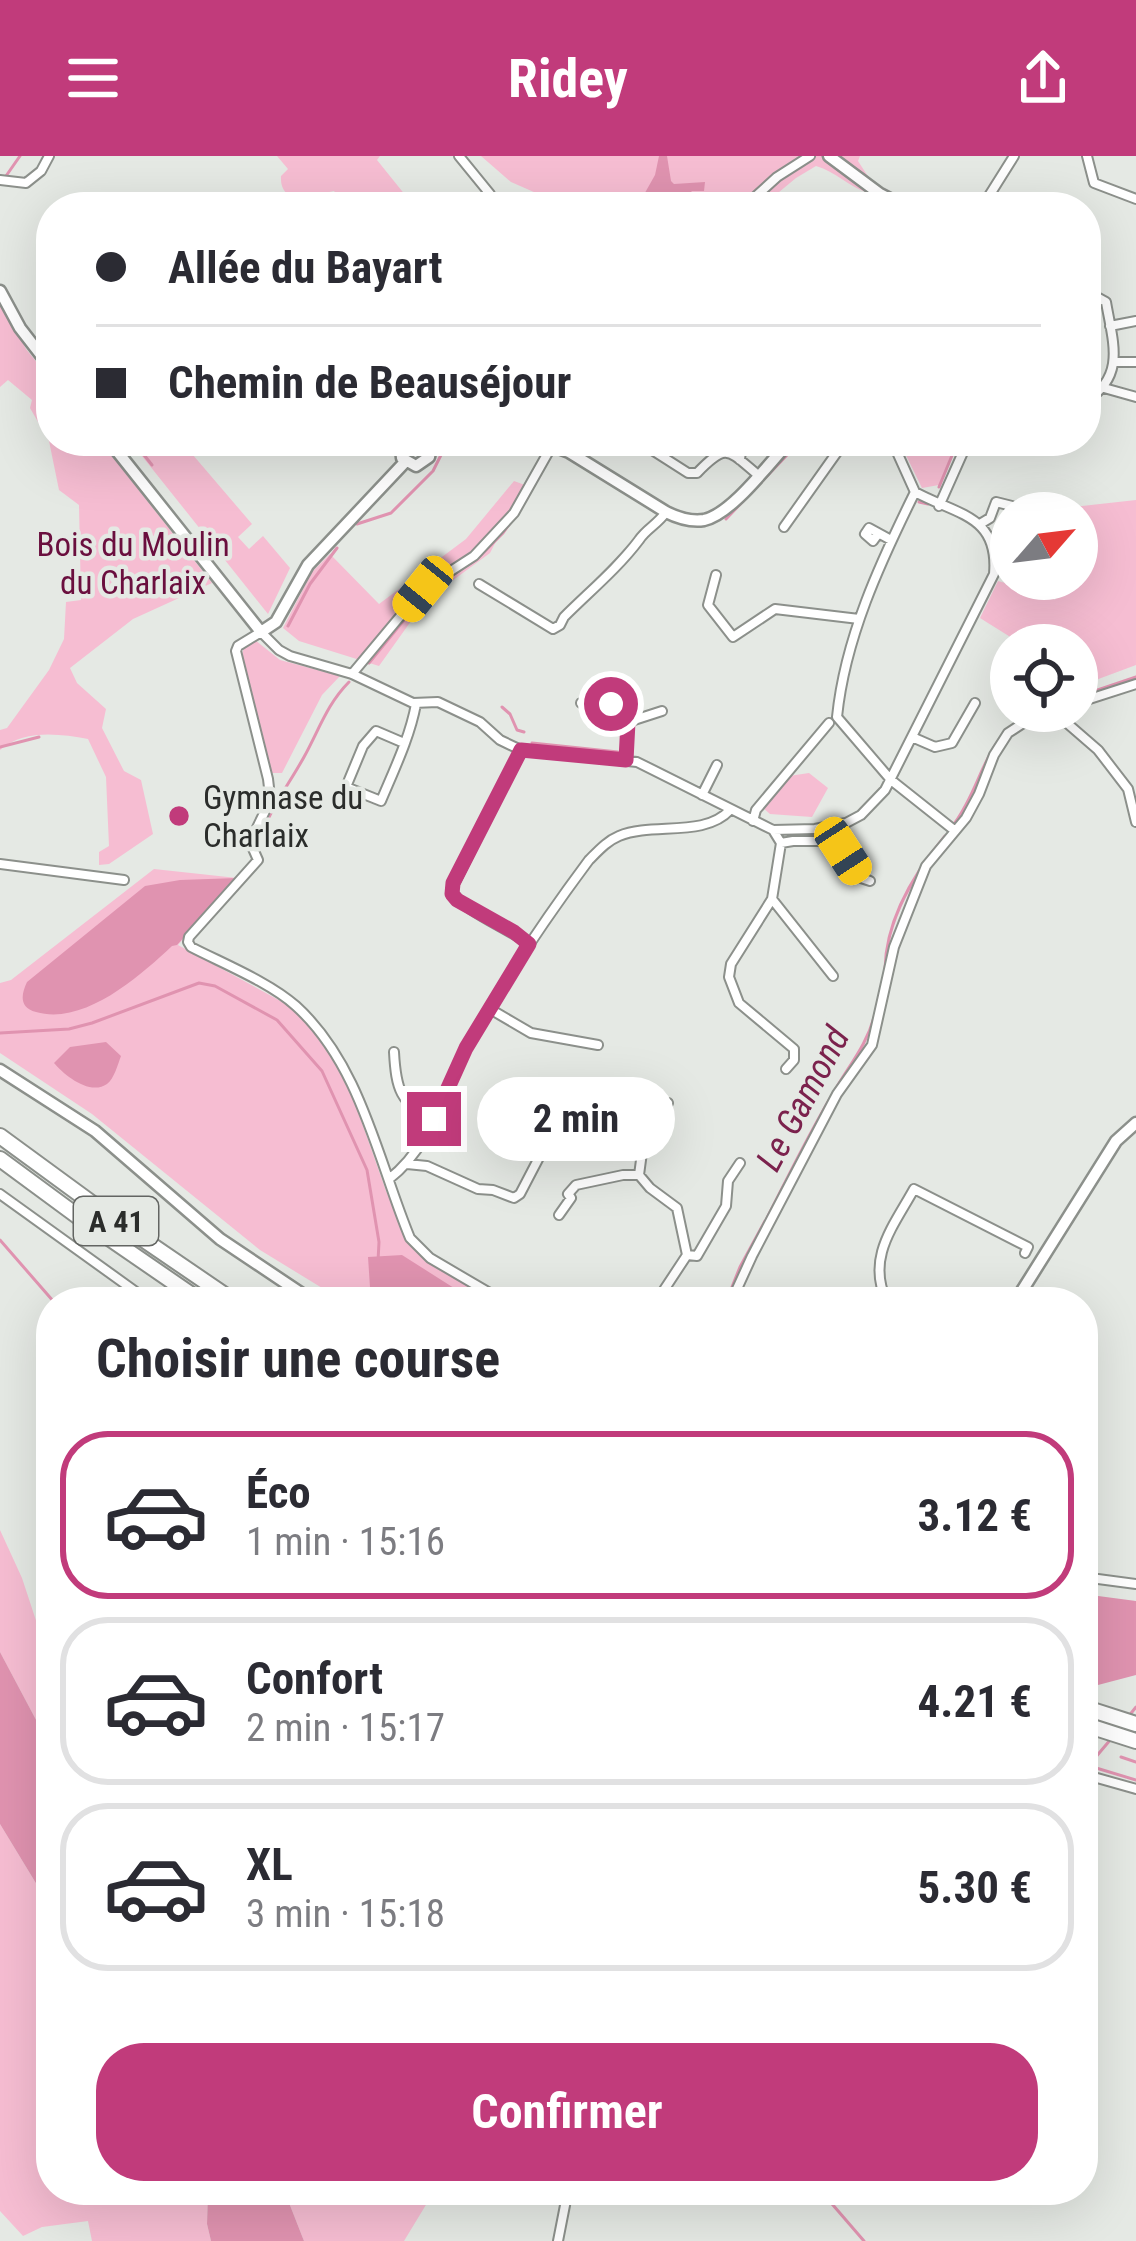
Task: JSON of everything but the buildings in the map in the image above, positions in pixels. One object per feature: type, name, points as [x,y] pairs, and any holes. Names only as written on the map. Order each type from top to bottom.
[{"type":"highway","name":"A 41","points":[[0,1136],[214,1287]]},
{"type":"highway","name":"A 41","points":[[0,1157],[180,1287]]},
{"type":"highway","points":[[1098,1712],[1135,1724]]},
{"type":"highway","points":[[1098,1729],[1130,1739]]},
{"type":"street","points":[[0,180],[26,183],[49,156]]},
{"type":"street","points":[[459,156],[488,192]]},
{"type":"street","points":[[760,192],[810,156]]},
{"type":"street","points":[[829,156],[877,192]]},
{"type":"street","points":[[991,192],[1014,156]]},
{"type":"street","points":[[1087,156],[1094,183],[1136,199]]},
{"type":"street","points":[[0,291],[36,349]]},
{"type":"street","points":[[1101,299],[1106,302],[1114,362],[1112,375],[1101,390]]},
{"type":"street","points":[[1110,326],[1136,321]]},
{"type":"street","points":[[1114,362],[1136,362]]},
{"type":"street","points":[[1104,388],[1136,398]]},
{"type":"street","points":[[121,456],[261,632],[290,656],[352,674],[416,704],[438,702],[480,722],[521,750],[637,762],[773,830],[836,841],[861,878],[870,881]]},
{"type":"street","points":[[402,456],[416,466],[428,456]]},
{"type":"street","points":[[352,674],[423,589],[474,556],[514,513],[542,456]]},
{"type":"street","points":[[575,456],[666,512],[701,520],[728,507],[776,456]]},
{"type":"street","points":[[663,456],[693,474],[716,456]]},
{"type":"street","points":[[734,456],[758,475]]},
{"type":"street","points":[[740,456],[740,460]]},
{"type":"street","points":[[784,527],[834,456]]},
{"type":"street","points":[[781,843],[793,835],[846,823],[872,806],[891,780],[994,574],[993,546],[980,524],[916,492],[899,456]]},
{"type":"street","points":[[940,506],[962,456]]},
{"type":"street","points":[[405,462],[308,565],[275,622],[238,646],[235,658],[270,796],[250,842],[258,860],[188,942],[274,991],[307,1018],[348,1076],[410,1238],[430,1258],[479,1287]]},
{"type":"street","points":[[753,821],[756,810],[833,720],[859,619],[916,492]]},
{"type":"street","points":[[479,584],[553,629],[666,512]]},
{"type":"street","points":[[980,524],[990,516]]},
{"type":"street","points":[[878,534],[891,540]]},
{"type":"street","points":[[716,575],[708,604],[733,637],[775,609],[859,619]]},
{"type":"street","points":[[623,682],[611,692],[611,704],[628,722],[626,760]]},
{"type":"street","points":[[1098,696],[1136,684]]},
{"type":"street","points":[[581,703],[611,704]]},
{"type":"street","points":[[912,737],[934,747],[952,743],[975,703]]},
{"type":"street","points":[[404,743],[376,731],[362,746],[346,787],[381,801],[404,743],[416,704]]},
{"type":"street","points":[[628,722],[662,711]]},
{"type":"street","points":[[833,720],[891,780],[954,830]]},
{"type":"street","points":[[739,1287],[838,1094],[872,1045],[894,947],[926,866],[973,806],[994,754],[1010,732]]},
{"type":"street","points":[[1077,732],[1098,750],[1128,789],[1136,822]]},
{"type":"street","points":[[521,750],[451,890],[457,900],[529,944]]},
{"type":"street","points":[[702,795],[717,765]]},
{"type":"street","points":[[389,1179],[407,1164],[434,1119],[466,1048],[529,944],[604,844],[632,832],[710,824],[730,810]]},
{"type":"street","points":[[773,830],[781,843],[772,899],[731,964],[729,977],[739,1003],[794,1049],[794,1060],[786,1070]]},
{"type":"street","points":[[0,864],[124,880]]},
{"type":"street","points":[[772,899],[833,976]]},
{"type":"street","points":[[490,1009],[531,1033],[598,1045]]},
{"type":"street","points":[[394,1052],[395,1075],[406,1102],[434,1119]]},
{"type":"street","points":[[0,1070],[95,1132],[220,1239],[292,1287]]},
{"type":"street","points":[[666,1287],[687,1255],[677,1208],[639,1175],[643,1145],[668,1103]]},
{"type":"street","points":[[1024,1287],[1116,1142],[1136,1123]]},
{"type":"street","points":[[407,1164],[427,1166],[478,1189],[514,1198],[544,1148]]},
{"type":"street","points":[[687,1255],[697,1256],[726,1206],[728,1181],[740,1163]]},
{"type":"street","points":[[559,1215],[575,1185],[639,1175]]},
{"type":"street","points":[[881,1287],[882,1250],[914,1189],[1028,1246],[1025,1253]]},
{"type":"street","points":[[0,1194],[129,1287]]},
{"type":"street","points":[[1098,1579],[1136,1584]]},
{"type":"street","points":[[1098,1778],[1136,1789]]},
{"type":"street","points":[[558,2241],[565,2205]]},
{"type":"green space","points":[[277,156],[380,156],[377,160],[403,192],[286,192],[281,176],[288,169]]},
{"type":"green space","points":[[481,156],[860,156],[858,161],[871,181],[866,192],[816,166],[779,192],[534,192],[511,182]]},
{"type":"green space","name":"Bois du Moulin du Charlaix","points":[[0,300],[36,361],[36,418],[30,408],[32,400],[8,380],[0,387]]},
{"type":"green space","name":"Bois du Moulin du Charlaix","points":[[52,456],[112,456],[212,583],[133,619],[70,668],[77,683],[106,709],[102,728],[124,771],[141,780],[153,834],[109,864],[99,865],[99,852],[109,846],[106,777],[88,739],[31,736],[0,750],[0,730],[7,728],[49,670],[64,639],[66,602],[81,600],[79,505],[59,490]]},
{"type":"green space","points":[[142,456],[194,456],[252,524],[238,537],[249,549],[263,536],[290,568],[268,614]]},
{"type":"green space","points":[[906,456],[951,456],[939,485],[922,488]]},
{"type":"green space","points":[[514,481],[525,485],[490,553],[426,600],[379,666],[299,641],[283,628],[312,572],[330,554],[379,604],[466,539]]},
{"type":"green space","points":[[1136,500],[1136,665],[1098,679],[1098,624],[990,624],[980,618],[990,597],[1098,600],[1098,504]]},
{"type":"green space","points":[[255,640],[280,660],[340,676],[322,695],[282,773],[271,773],[241,658],[244,647]]},
{"type":"green space","points":[[809,773],[828,788],[812,817],[770,814],[762,807],[789,776]]},
{"type":"green space","points":[[154,869],[237,878],[178,945],[297,1010],[342,1066],[386,1191],[411,1245],[425,1259],[474,1287],[320,1287],[260,1250],[92,1114],[0,1053],[0,983],[11,980]]},
{"type":"green space","points":[[0,1530],[36,1620],[36,1720],[0,1652]]},
{"type":"green space","points":[[0,1824],[36,1883],[36,2205],[208,2205],[211,2241],[92,2241],[88,2221],[42,2227],[23,2236],[0,2211]]},
{"type":"green space","points":[[290,2205],[426,2205],[404,2241],[304,2241]]},
{"type":"shaded area","points":[[659,156],[667,156],[674,184],[705,182],[704,191],[645,192]]},
{"type":"shaded area","points":[[237,878],[177,945],[110,996],[73,1012],[54,1014],[30,1010],[24,1004],[27,982],[145,886]]},
{"type":"shaded area","points":[[106,1042],[121,1056],[112,1079],[100,1087],[78,1082],[54,1063],[70,1047]]},
{"type":"shaded area","points":[[402,1255],[452,1287],[370,1287],[368,1257]]},
{"type":"shaded area","points":[[1098,1596],[1136,1601],[1136,1675],[1098,1685]]},
{"type":"shaded area","points":[[0,1652],[36,1720],[36,1883],[0,1824]]},
{"type":"shaded area","points":[[208,2205],[290,2205],[304,2241],[211,2241]]},
{"type":"waterway","points":[[6,176],[20,156]]},
{"type":"waterway","points":[[145,456],[152,465]]},
{"type":"waterway","points":[[357,524],[391,513],[433,471],[440,456]]},
{"type":"waterway","points":[[726,519],[786,456]]},
{"type":"waterway","points":[[939,487],[952,456]]},
{"type":"waterway","points":[[369,663],[426,593],[478,558],[503,533],[547,462]]},
{"type":"waterway","points":[[919,502],[928,504]]},
{"type":"waterway","points":[[288,626],[310,584],[337,548]]},
{"type":"waterway","name":"Le Gamond","points":[[1098,690],[1136,677]]},
{"type":"waterway","points":[[259,843],[329,708],[349,682]]},
{"type":"waterway","points":[[502,707],[517,730],[524,732]]},
{"type":"waterway","name":"Le Gamond","points":[[954,824],[1006,732]]},
{"type":"waterway","points":[[0,747],[39,737]]},
{"type":"waterway","points":[[532,743],[618,752]]},
{"type":"waterway","name":"Le Gamond","points":[[885,969],[904,898],[945,836]]},
{"type":"waterway","points":[[0,1033],[69,1029],[199,983],[215,986],[277,1020],[322,1071],[367,1170],[378,1261]]},
{"type":"waterway","name":"Le Gamond","points":[[767,1218],[863,1045],[875,1014]]},
{"type":"waterway","name":"Le Gamond","points":[[732,1287],[765,1221]]},
{"type":"waterway","points":[[0,1240],[41,1287]]},
{"type":"waterway","points":[[1128,1717],[1136,1707]]},
{"type":"waterway","points":[[1098,1754],[1111,1739]]},
{"type":"waterway","points":[[1121,1757],[1136,1762]]},
{"type":"waterway","points":[[1098,1769],[1136,1780]]},
{"type":"waterway","points":[[833,2205],[864,2241]]},
{"type":"place","name":"Gymnase du Charlaix","points":[[179,816]]},
{"type":"route","points":[[434,1119],[466,1048],[529,944],[457,900],[453,883],[521,750],[626,760],[628,722],[611,704]]}]
